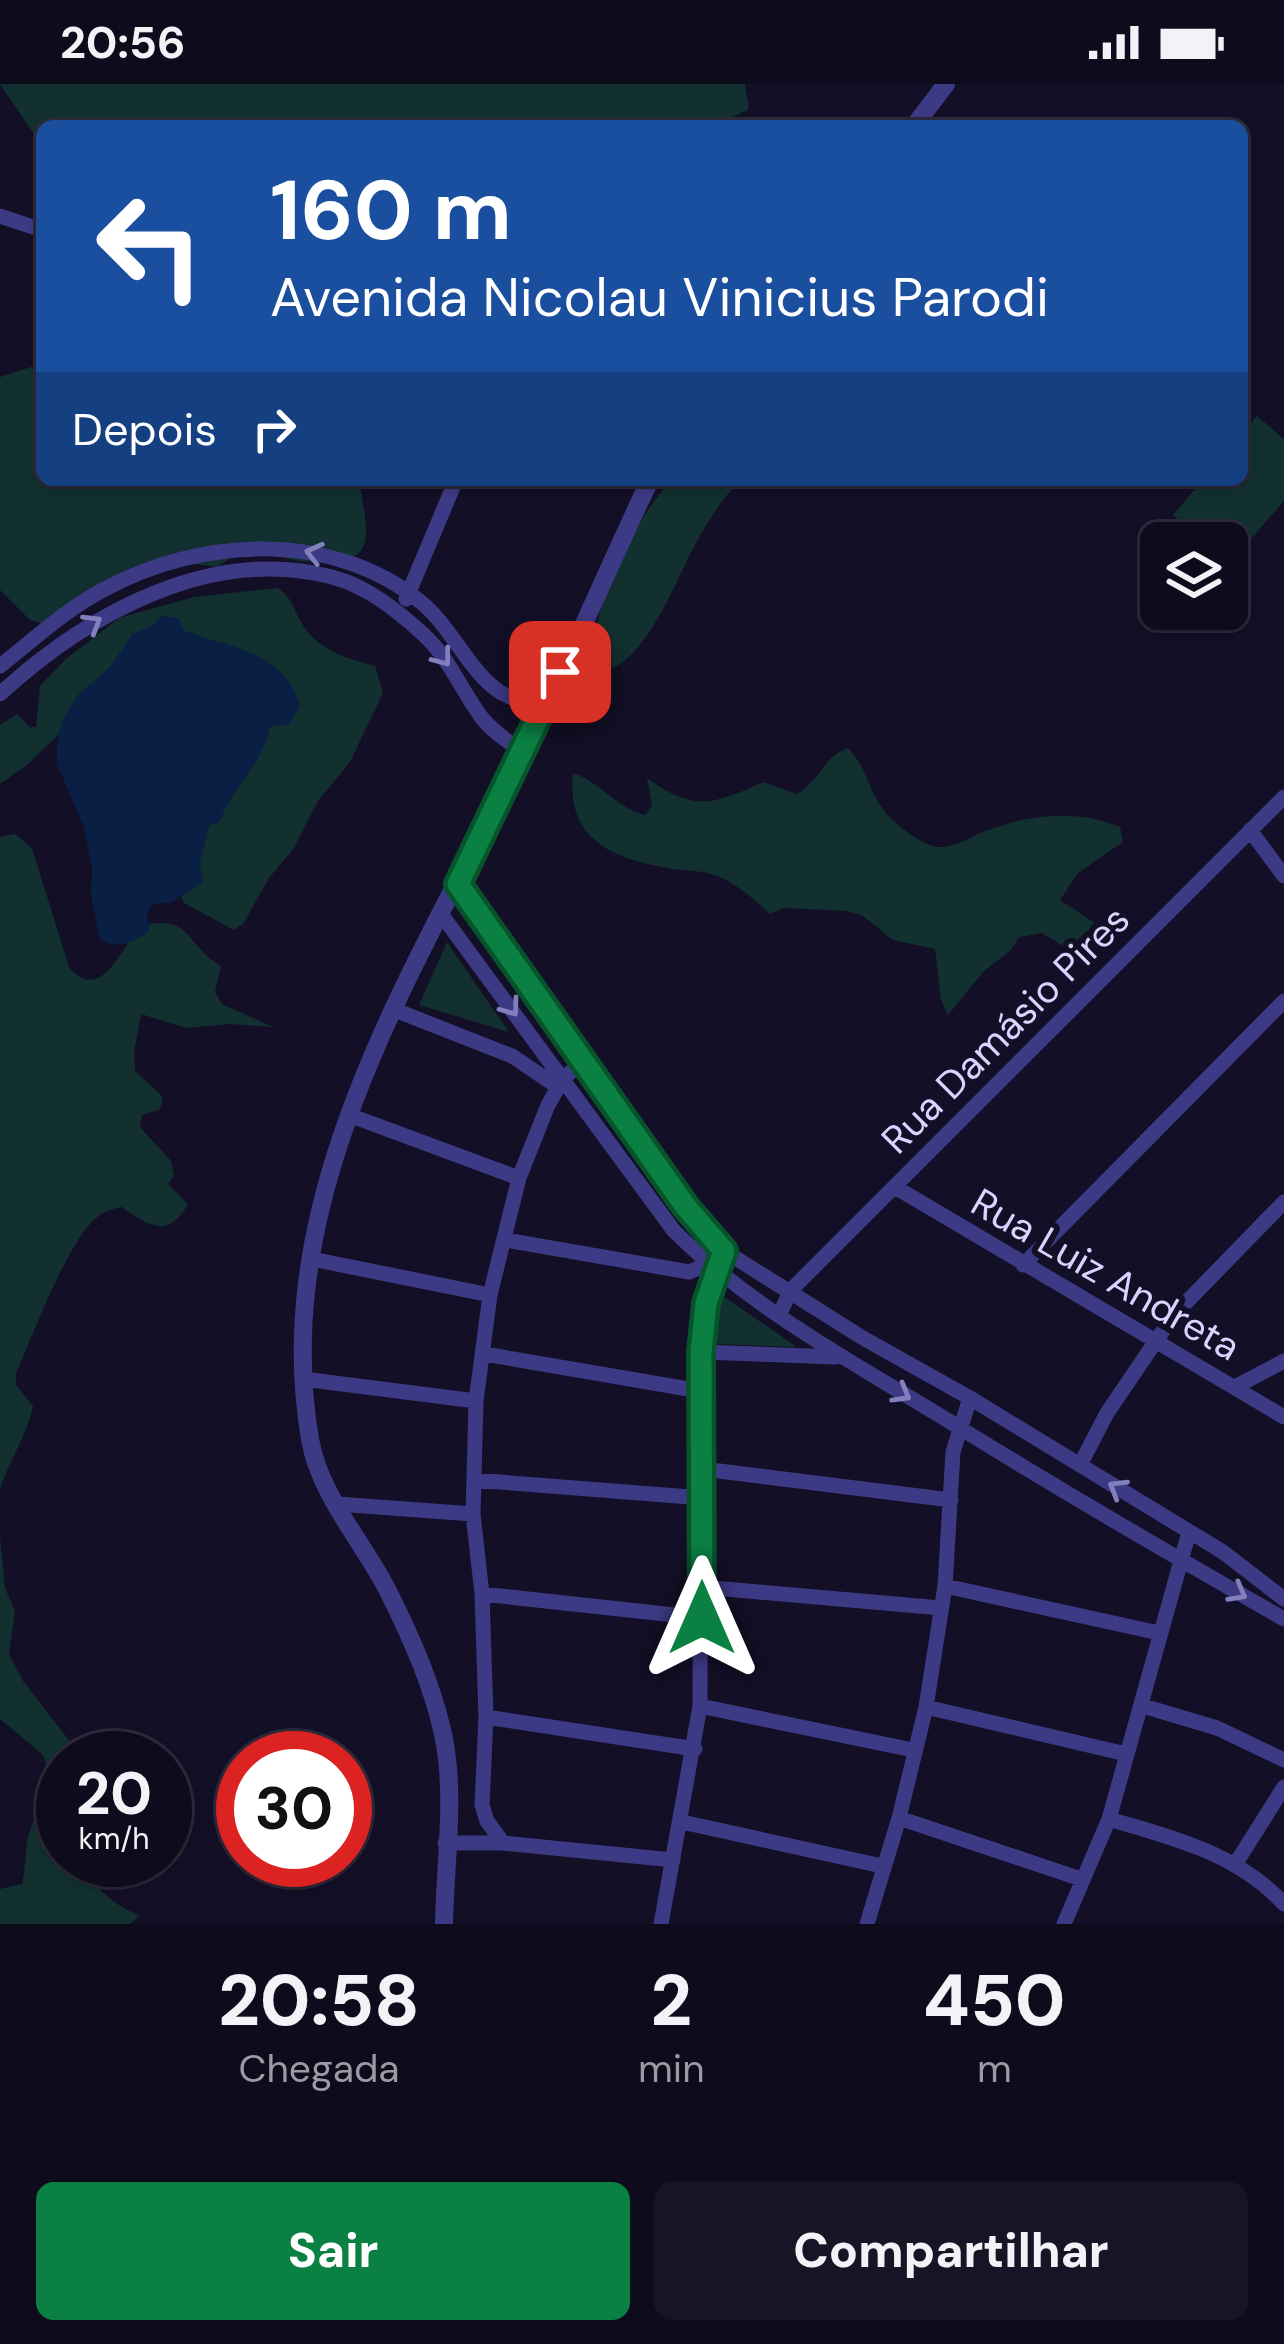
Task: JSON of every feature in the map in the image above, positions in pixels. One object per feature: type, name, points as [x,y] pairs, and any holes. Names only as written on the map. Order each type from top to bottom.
[{"type":"street","points":[[919,120],[946,84]]},
{"type":"street","points":[[0,216],[36,228]]},
{"type":"street","points":[[398,614],[454,486]]},
{"type":"street","points":[[444,1924],[446,1753],[431,1689],[387,1589],[338,1504],[310,1443],[302,1322],[312,1259],[349,1115],[367,1066],[524,753],[647,486]]},
{"type":"street","points":[[0,666],[108,587],[209,554],[302,548],[372,573],[409,593],[443,623],[482,676],[500,692],[542,710]]},
{"type":"street","points":[[0,694],[75,634],[115,610],[224,573],[290,569],[336,577],[376,596],[443,654],[484,720],[524,753]]},
{"type":"street","name":"Rua Damásio Pires","points":[[780,1313],[791,1290],[1284,796]]},
{"type":"street","points":[[1250,830],[1284,876]]},
{"type":"street","points":[[458,884],[719,1248],[1223,1552],[1284,1599]]},
{"type":"street","points":[[441,914],[674,1231],[709,1265],[840,1358],[1178,1560],[1283,1617]]},
{"type":"street","points":[[1023,1265],[1284,1001]]},
{"type":"street","points":[[395,1010],[512,1056],[561,1083]]},
{"type":"street","points":[[503,1844],[482,1804],[486,1717],[482,1594],[473,1514],[476,1401],[490,1294],[519,1178],[561,1083],[583,1061]]},
{"type":"street","points":[[349,1115],[519,1178]]},
{"type":"street","name":"Rua Luiz Andreta","points":[[895,1187],[1284,1418]]},
{"type":"street","points":[[1080,1465],[1107,1413],[1155,1342],[1190,1297],[1284,1202]]},
{"type":"street","points":[[506,1240],[688,1272],[709,1265]]},
{"type":"street","points":[[661,1924],[700,1706],[701,1352],[709,1265],[719,1248]]},
{"type":"street","points":[[312,1259],[490,1294]]},
{"type":"street","points":[[701,1352],[840,1358]]},
{"type":"street","points":[[484,1354],[700,1391]]},
{"type":"street","points":[[1234,1388],[1284,1361]]},
{"type":"street","points":[[303,1379],[476,1401]]},
{"type":"street","points":[[867,1924],[926,1707],[945,1586],[953,1452],[970,1398]]},
{"type":"street","points":[[703,1469],[951,1500]]},
{"type":"street","points":[[474,1480],[703,1498]]},
{"type":"street","points":[[338,1504],[473,1514]]},
{"type":"street","points":[[1064,1924],[1108,1819],[1189,1532]]},
{"type":"street","points":[[702,1586],[941,1608]]},
{"type":"street","points":[[945,1586],[1159,1634]]},
{"type":"street","points":[[482,1594],[702,1618]]},
{"type":"street","points":[[700,1706],[913,1750]]},
{"type":"street","points":[[1143,1706],[1217,1729],[1284,1760]]},
{"type":"street","points":[[926,1707],[1126,1754]]},
{"type":"street","points":[[486,1717],[695,1749]]},
{"type":"street","points":[[1236,1863],[1284,1787]]},
{"type":"street","points":[[899,1818],[1081,1879]]},
{"type":"street","points":[[1108,1819],[1195,1845],[1236,1863],[1284,1904]]},
{"type":"street","points":[[682,1822],[882,1866]]},
{"type":"street","points":[[446,1844],[503,1844],[673,1860]]},
{"type":"green space","points":[[0,84],[745,84],[749,109],[729,120],[36,120],[36,137]]},
{"type":"green space","points":[[36,368],[36,486],[360,486],[366,524],[363,547],[342,562],[308,562],[244,549],[217,567],[189,564],[146,569],[109,585],[49,625],[30,620],[0,590],[0,377]]},
{"type":"green space","points":[[1257,416],[1284,439],[1284,501],[1248,542],[1248,522],[1181,522],[1173,515],[1198,486],[1248,486],[1248,427]]},
{"type":"green space","points":[[667,486],[735,486],[705,527],[648,634],[619,665],[603,671],[597,626],[604,599],[628,543]]},
{"type":"green space","points":[[277,588],[322,645],[375,666],[383,693],[350,762],[318,801],[294,848],[269,878],[243,924],[234,930],[184,903],[175,884],[276,719],[62,731],[0,784],[0,725],[17,714],[36,727],[40,686],[119,618],[194,597]]},
{"type":"green space","points":[[848,748],[888,815],[933,846],[950,846],[999,826],[1051,816],[1086,817],[1120,827],[1123,842],[1078,873],[1060,900],[1110,933],[1099,955],[1082,958],[1042,933],[1019,937],[948,1015],[941,1000],[935,949],[893,940],[863,916],[848,911],[784,908],[770,914],[715,875],[667,868],[610,851],[585,829],[573,795],[573,773],[645,815],[652,805],[647,778],[691,800],[717,800],[763,782],[797,794],[833,756]]},
{"type":"green space","points":[[15,834],[32,848],[69,967],[80,977],[100,977],[139,926],[169,923],[221,966],[215,992],[222,1004],[273,1027],[186,1028],[141,1014],[135,1071],[163,1101],[159,1110],[142,1115],[140,1127],[171,1161],[174,1176],[168,1184],[188,1204],[173,1222],[157,1226],[122,1207],[108,1211],[96,1218],[73,1248],[16,1373],[16,1385],[33,1406],[0,1490],[0,837]]},
{"type":"green space","points":[[447,942],[509,1032],[419,1005]]},
{"type":"green space","points":[[716,1291],[797,1347],[710,1344]]},
{"type":"green space","points":[[0,1536],[5,1588],[15,1611],[9,1654],[23,1681],[62,1731],[36,1731],[36,1749],[0,1719]]},
{"type":"green space","points":[[36,1818],[36,1887],[100,1887],[140,1916],[130,1924],[0,1924],[0,1889],[22,1884]]},
{"type":"water","points":[[160,616],[179,618],[184,631],[266,661],[287,679],[300,706],[289,725],[270,726],[261,752],[220,821],[209,826],[200,864],[203,882],[171,903],[153,904],[147,913],[150,931],[131,942],[113,944],[99,939],[91,893],[92,865],[83,825],[57,764],[57,742],[62,721],[77,696],[111,666],[132,634],[154,625]]},
{"type":"route","points":[[560,672],[458,884],[686,1207],[724,1251],[706,1303],[701,1352],[702,1618]]}]
